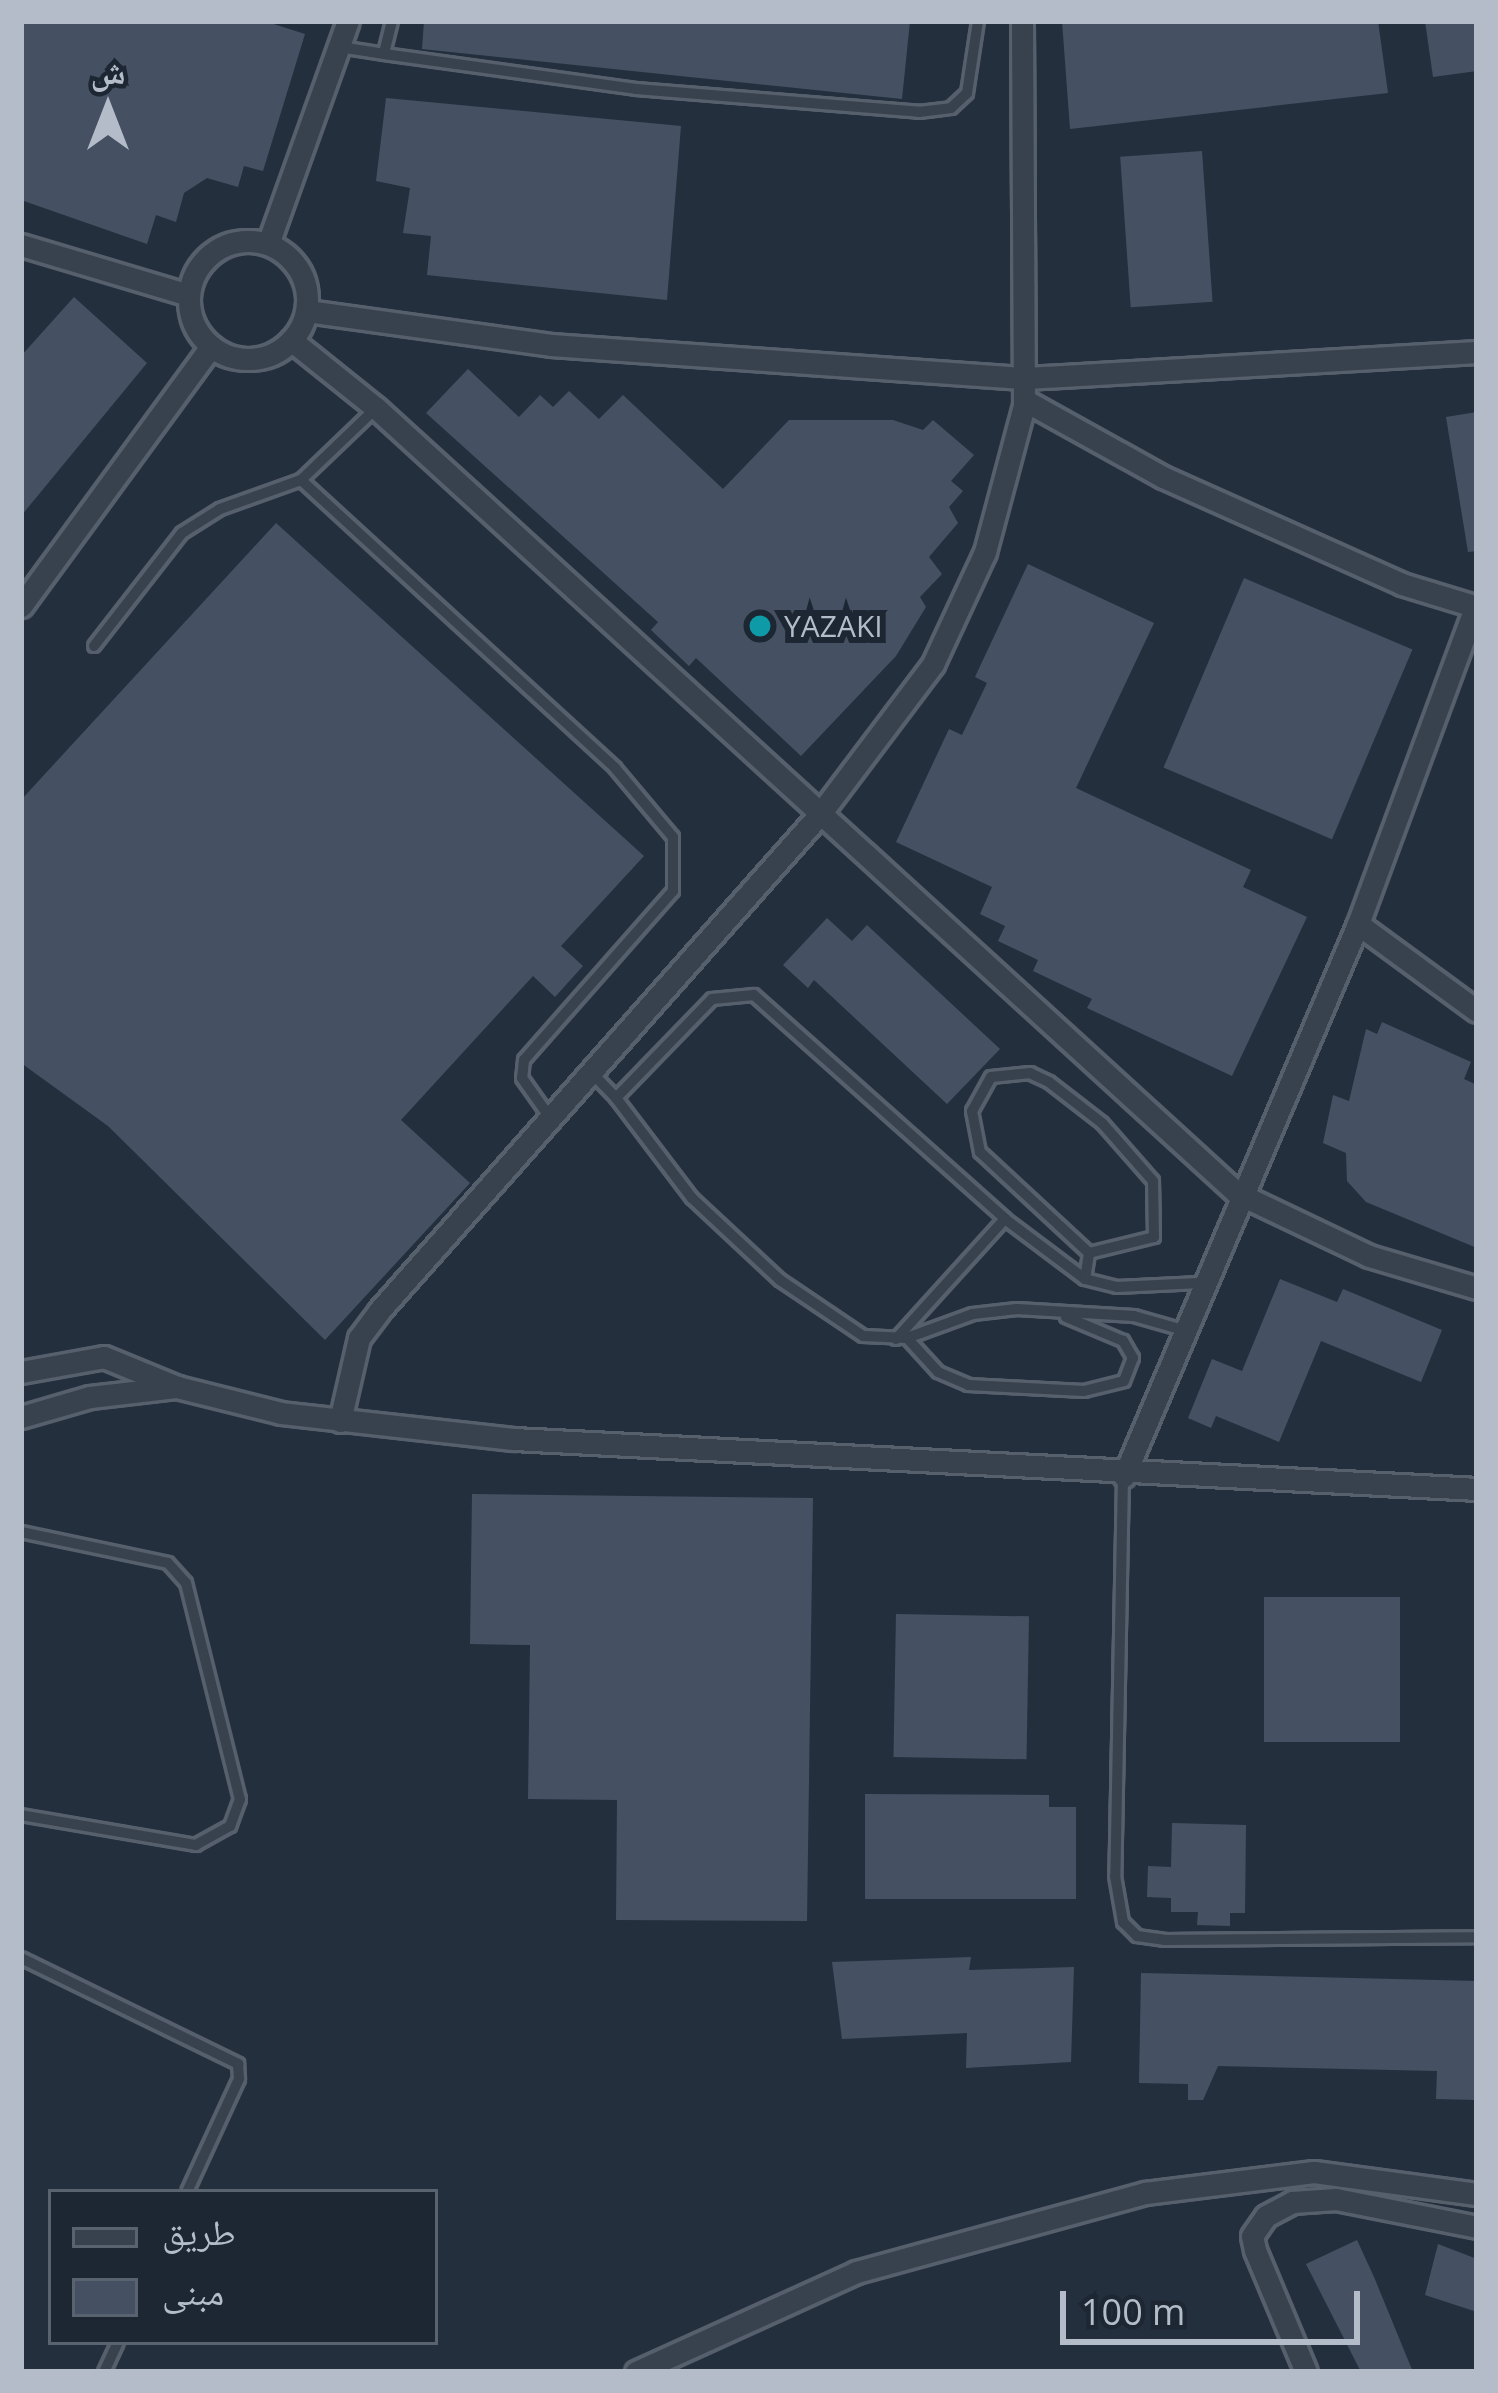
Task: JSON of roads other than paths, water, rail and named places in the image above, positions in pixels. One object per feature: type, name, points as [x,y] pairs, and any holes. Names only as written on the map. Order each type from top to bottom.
[{"type":"street","points":[[268,244],[348,21]]},
{"type":"street","points":[[340,1421],[359,1338],[820,814],[933,664],[985,552],[1025,389],[1022,21]]},
{"type":"street","points":[[227,244],[268,244],[304,278],[307,311],[291,340],[252,358],[212,346],[197,330],[189,295],[210,255],[227,244]]},
{"type":"street","points":[[21,245],[189,295]]},
{"type":"street","points":[[307,311],[573,347],[1025,389],[1477,352]]},
{"type":"street","points":[[291,340],[376,408],[1238,1193],[1369,1256],[1477,1288]]},
{"type":"street","points":[[21,606],[212,346]]},
{"type":"street","points":[[1025,389],[1163,477],[1402,584],[1476,607],[1358,924],[1238,1193],[1124,1476]]},
{"type":"street","points":[[1358,924],[1477,1011]]},
{"type":"street","points":[[21,1372],[104,1357],[177,1387],[340,1421],[514,1439],[1124,1476],[1477,1489]]},
{"type":"street","points":[[21,1417],[90,1397],[177,1387]]},
{"type":"street","points":[[636,2372],[856,2272],[1145,2193],[1314,2172],[1477,2194]]},
{"type":"street","points":[[1306,2372],[1255,2251],[1252,2236],[1266,2216],[1292,2202],[1336,2199],[1477,2228]]},
{"type":"lane","points":[[384,54],[392,21]]},
{"type":"lane","points":[[340,47],[775,103],[939,111],[967,92],[978,21]]},
{"type":"lane","points":[[94,646],[182,533],[220,509],[301,480],[376,408]]},
{"type":"lane","points":[[301,480],[615,768],[674,837],[673,891],[524,1060],[522,1078],[551,1119]]},
{"type":"lane","points":[[616,1099],[712,999],[754,995],[1005,1219],[1084,1279],[1117,1287],[1200,1283]]},
{"type":"lane","points":[[591,1072],[616,1099],[666,1171],[780,1280],[848,1329],[901,1339],[997,1310],[1134,1316],[1184,1330]]},
{"type":"lane","points":[[1030,1073],[1049,1082],[1146,1168],[1154,1237],[1089,1253],[980,1152],[972,1111],[991,1077],[1030,1073]]},
{"type":"lane","points":[[901,1339],[1005,1219]]},
{"type":"lane","points":[[1084,1279],[1089,1253]]},
{"type":"lane","points":[[901,1339],[938,1372],[968,1385],[1084,1390],[1124,1381],[1133,1358],[1123,1341],[1060,1315]]},
{"type":"lane","points":[[1124,1476],[1115,1854],[1123,1922],[1137,1936],[1164,1940],[1477,1937]]},
{"type":"lane","points":[[21,1532],[168,1563],[186,1583],[240,1798],[230,1826],[196,1845],[21,1815]]},
{"type":"lane","points":[[21,1958],[238,2064],[239,2079],[188,2189]]},
{"type":"place","name":"YAZAKI","points":[[760,626]]}]
